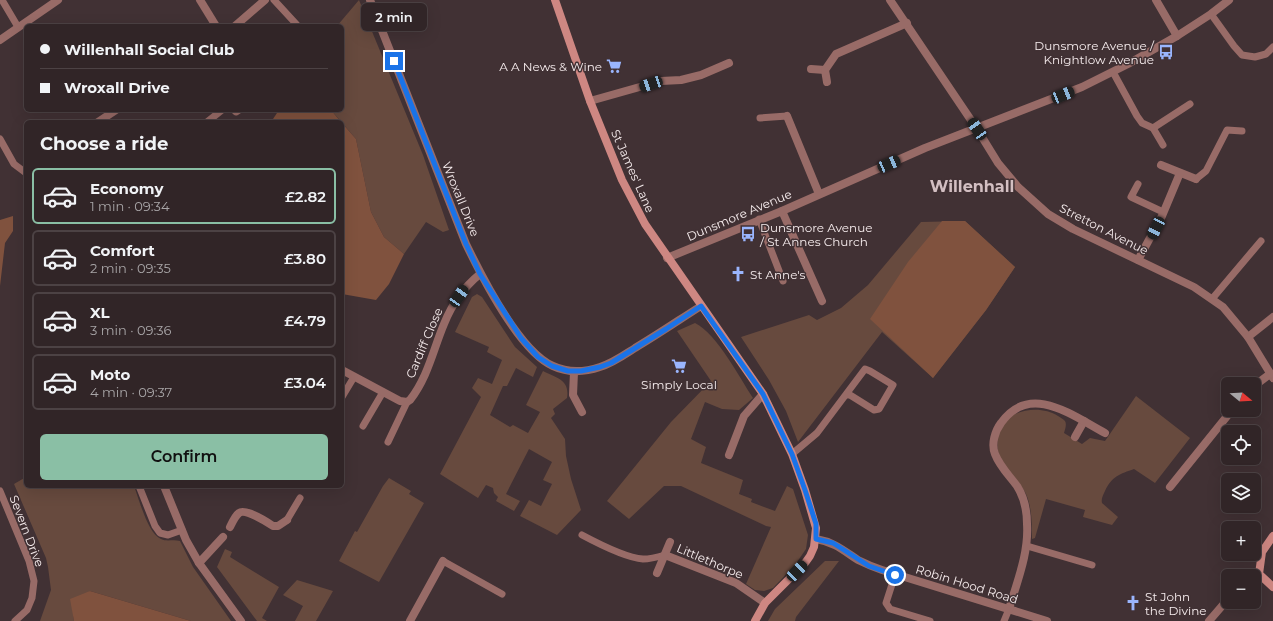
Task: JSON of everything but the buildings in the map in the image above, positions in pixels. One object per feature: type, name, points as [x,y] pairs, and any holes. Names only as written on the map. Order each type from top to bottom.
[{"type":"street","points":[[0,40],[58,0]]},
{"type":"street","points":[[200,0],[215,24]]},
{"type":"street","points":[[237,24],[265,0]]},
{"type":"street","name":"Wroxall Drive","points":[[370,0],[466,244],[480,274],[514,328],[538,357],[552,366],[574,372],[594,369],[611,363],[701,306]]},
{"type":"street","name":"St James' Lane","points":[[555,0],[590,101],[622,180],[644,224],[763,394],[792,454],[814,516],[816,539],[814,547],[807,560],[765,604],[755,621]]},
{"type":"street","name":"Stretton Avenue","points":[[890,0],[907,23],[998,163],[1018,187],[1048,214],[1073,229],[1194,287],[1223,307],[1248,337],[1272,376]]},
{"type":"street","points":[[1156,0],[1177,36]]},
{"type":"street","name":"Dunsmore Avenue","points":[[667,258],[759,219],[782,211],[925,148],[1082,87],[1113,72],[1177,36],[1211,14],[1229,0]]},
{"type":"street","points":[[828,82],[825,70],[836,54],[907,23]]},
{"type":"street","points":[[590,101],[661,81],[681,80],[701,75],[729,64]]},
{"type":"street","points":[[811,69],[825,70]]},
{"type":"street","points":[[787,116],[819,194]]},
{"type":"street","points":[[1161,165],[1196,179]]},
{"type":"street","points":[[1138,260],[1163,212],[1180,173]]},
{"type":"street","points":[[782,211],[822,301]]},
{"type":"street","name":"Cardiff Close","points":[[407,402],[413,396],[426,373],[444,323],[453,307],[465,288],[480,274]]},
{"type":"street","points":[[1248,337],[1273,317]]},
{"type":"street","points":[[344,371],[400,401],[407,402]]},
{"type":"street","points":[[574,372],[573,395],[582,412]]},
{"type":"street","points":[[1261,382],[1272,376]]},
{"type":"street","points":[[729,455],[744,416],[763,394]]},
{"type":"street","points":[[1008,609],[1027,546],[1028,524],[1024,504],[1018,488],[1002,467],[994,453],[993,442],[997,427],[1005,416],[1015,409],[1029,404],[1045,403],[1059,408],[1105,433]]},
{"type":"street","points":[[1170,487],[1226,417]]},
{"type":"street","points":[[1075,437],[1084,421]]},
{"type":"street","points":[[165,488],[182,530],[199,563],[241,621]]},
{"type":"street","points":[[230,527],[238,514],[242,512],[248,513],[273,526],[278,526],[287,520]]},
{"type":"street","points":[[1258,569],[1262,552],[1273,536]]},
{"type":"street","points":[[199,563],[223,537]]},
{"type":"street","name":"Robin Hood Road","points":[[816,539],[833,543],[869,566],[1047,621]]},
{"type":"street","name":"Littlethorpe","points":[[657,573],[670,542]]},
{"type":"street","name":"Littlethorpe","points":[[665,555],[736,583],[765,604]]},
{"type":"street","points":[[410,621],[444,561]]},
{"type":"street","points":[[1261,579],[1273,587]]},
{"type":"street","points":[[1209,621],[1221,607]]},
{"type":"lane","points":[[2,0],[18,27]]},
{"type":"lane","points":[[274,0],[296,24]]},
{"type":"lane","points":[[1211,14],[1242,55],[1255,57],[1266,54],[1273,47]]},
{"type":"lane","points":[[1113,72],[1137,116],[1142,123],[1153,128],[1162,145]]},
{"type":"lane","points":[[1153,128],[1190,104]]},
{"type":"lane","points":[[210,120],[220,112]]},
{"type":"lane","points":[[760,118],[787,116]]},
{"type":"lane","points":[[1196,179],[1206,171],[1227,130],[1242,132]]},
{"type":"lane","points":[[0,139],[14,164],[24,172]]},
{"type":"lane","points":[[1138,184],[1131,197],[1163,212]]},
{"type":"lane","points":[[759,219],[783,281]]},
{"type":"lane","points":[[1212,299],[1260,241]]},
{"type":"lane","points":[[792,454],[817,433],[865,369],[893,385],[879,409],[874,410],[850,395],[846,395]]},
{"type":"lane","points":[[344,394],[354,377]]},
{"type":"lane","points":[[363,426],[383,392]]},
{"type":"lane","points":[[388,442],[407,402]]},
{"type":"lane","points":[[140,488],[154,526],[158,531],[168,535],[182,530]]},
{"type":"lane","name":"Severn Drive","points":[[0,491],[29,561],[34,581],[32,598],[27,610],[15,621]]},
{"type":"lane","points":[[287,520],[300,498]]},
{"type":"lane","name":"Littlethorpe","points":[[582,535],[592,541],[644,559],[665,555]]},
{"type":"lane","points":[[1027,546],[1092,566]]},
{"type":"lane","points":[[444,561],[502,594]]},
{"type":"lane","points":[[895,575],[886,603],[890,609],[930,621]]},
{"type":"lane","points":[[1004,621],[1008,609]]},
{"type":"shaded area","points":[[359,0],[423,155],[449,230],[443,232],[426,222],[404,254],[384,237],[371,212],[356,139],[344,125],[344,120],[340,120],[333,112],[344,112],[344,24],[339,24]]},
{"type":"shaded area","points":[[278,112],[333,112],[339,120],[272,120]]},
{"type":"shaded area","points":[[344,125],[356,139],[371,212],[384,237],[404,254],[389,284],[376,300],[344,294]]},
{"type":"shaded area","points":[[13,216],[13,231],[5,243],[0,286],[0,220]]},
{"type":"shaded area","points":[[942,221],[965,221],[1015,267],[986,310],[933,378],[870,319],[908,262]]},
{"type":"shaded area","points":[[965,221],[1015,267],[986,310],[933,378],[882,332],[798,442],[786,411],[769,380],[741,337],[809,315],[817,320],[841,308],[868,285],[921,222]]},
{"type":"shaded area","points":[[477,294],[482,297],[515,347],[537,367],[533,377],[516,368],[507,386],[503,386],[490,415],[510,427],[513,425],[528,433],[540,412],[526,405],[543,371],[561,380],[566,387],[567,398],[553,409],[555,414],[551,418],[565,439],[566,456],[571,479],[581,510],[557,535],[520,516],[529,500],[541,506],[552,484],[543,480],[552,462],[529,449],[506,494],[520,501],[514,511],[496,501],[498,497],[494,493],[493,488],[486,485],[478,498],[440,474],[481,397],[472,388],[478,378],[492,384],[502,360],[487,352],[489,347],[455,332],[472,297]]},
{"type":"shaded area","points":[[695,323],[704,329],[720,346],[753,398],[739,410],[722,409],[705,402],[691,439],[706,447],[701,463],[743,480],[739,494],[752,499],[751,502],[775,511],[787,486],[793,489],[808,535],[806,549],[795,565],[773,588],[764,591],[755,590],[746,584],[771,527],[681,486],[664,486],[629,519],[607,501],[671,422],[711,381],[677,331]]},
{"type":"shaded area","points":[[1136,396],[1190,438],[1155,483],[1134,469],[1121,474],[1111,482],[1102,498],[1102,503],[1118,517],[1112,525],[1083,517],[1085,510],[1046,499],[1035,538],[1032,539],[1031,516],[1028,499],[1021,486],[1005,466],[998,452],[997,443],[999,433],[1003,425],[1008,419],[1016,414],[1024,411],[1042,410],[1051,412],[1065,421],[1066,427],[1064,433],[1082,444],[1090,438],[1105,441]]},
{"type":"shaded area","points":[[24,478],[24,488],[135,488],[144,516],[156,536],[163,540],[180,541],[193,567],[231,621],[191,621],[90,591],[73,614],[74,621],[40,621],[51,590],[48,567],[46,558],[14,484]]},
{"type":"shaded area","points":[[389,478],[411,491],[409,494],[424,503],[379,582],[339,561],[355,531],[357,532]]},
{"type":"shaded area","points":[[225,549],[232,552],[230,557],[279,587],[262,618],[267,621],[257,621],[217,567]]},
{"type":"shaded area","points":[[825,561],[839,561],[796,617],[795,621],[768,621],[775,609]]},
{"type":"shaded area","points":[[297,580],[333,591],[316,621],[295,621],[303,606],[283,595]]},
{"type":"shaded area","points":[[90,591],[191,621],[74,621],[70,599]]},
{"type":"place","name":"Dunsmore Avenue / Knightlow Avenue","points":[[1166,52]]},
{"type":"place","name":"A A News & Wine","points":[[614,66]]},
{"type":"place","name":"Dunsmore Avenue / St Annes Church","points":[[748,234]]},
{"type":"place","name":"St Anne's","points":[[738,274]]},
{"type":"place","name":"Simply Local","points":[[679,366]]},
{"type":"place","name":"St John the Divine","points":[[1133,603]]},
{"type":"district","name":"Willenhall","points":[[972,186]]},
{"type":"route","points":[[394,61],[466,244],[480,274],[503,312],[532,351],[545,362],[560,369],[574,372],[594,369],[611,363],[701,306],[763,394],[792,454],[814,516],[816,524],[816,539],[833,543],[869,566],[895,575]]}]
